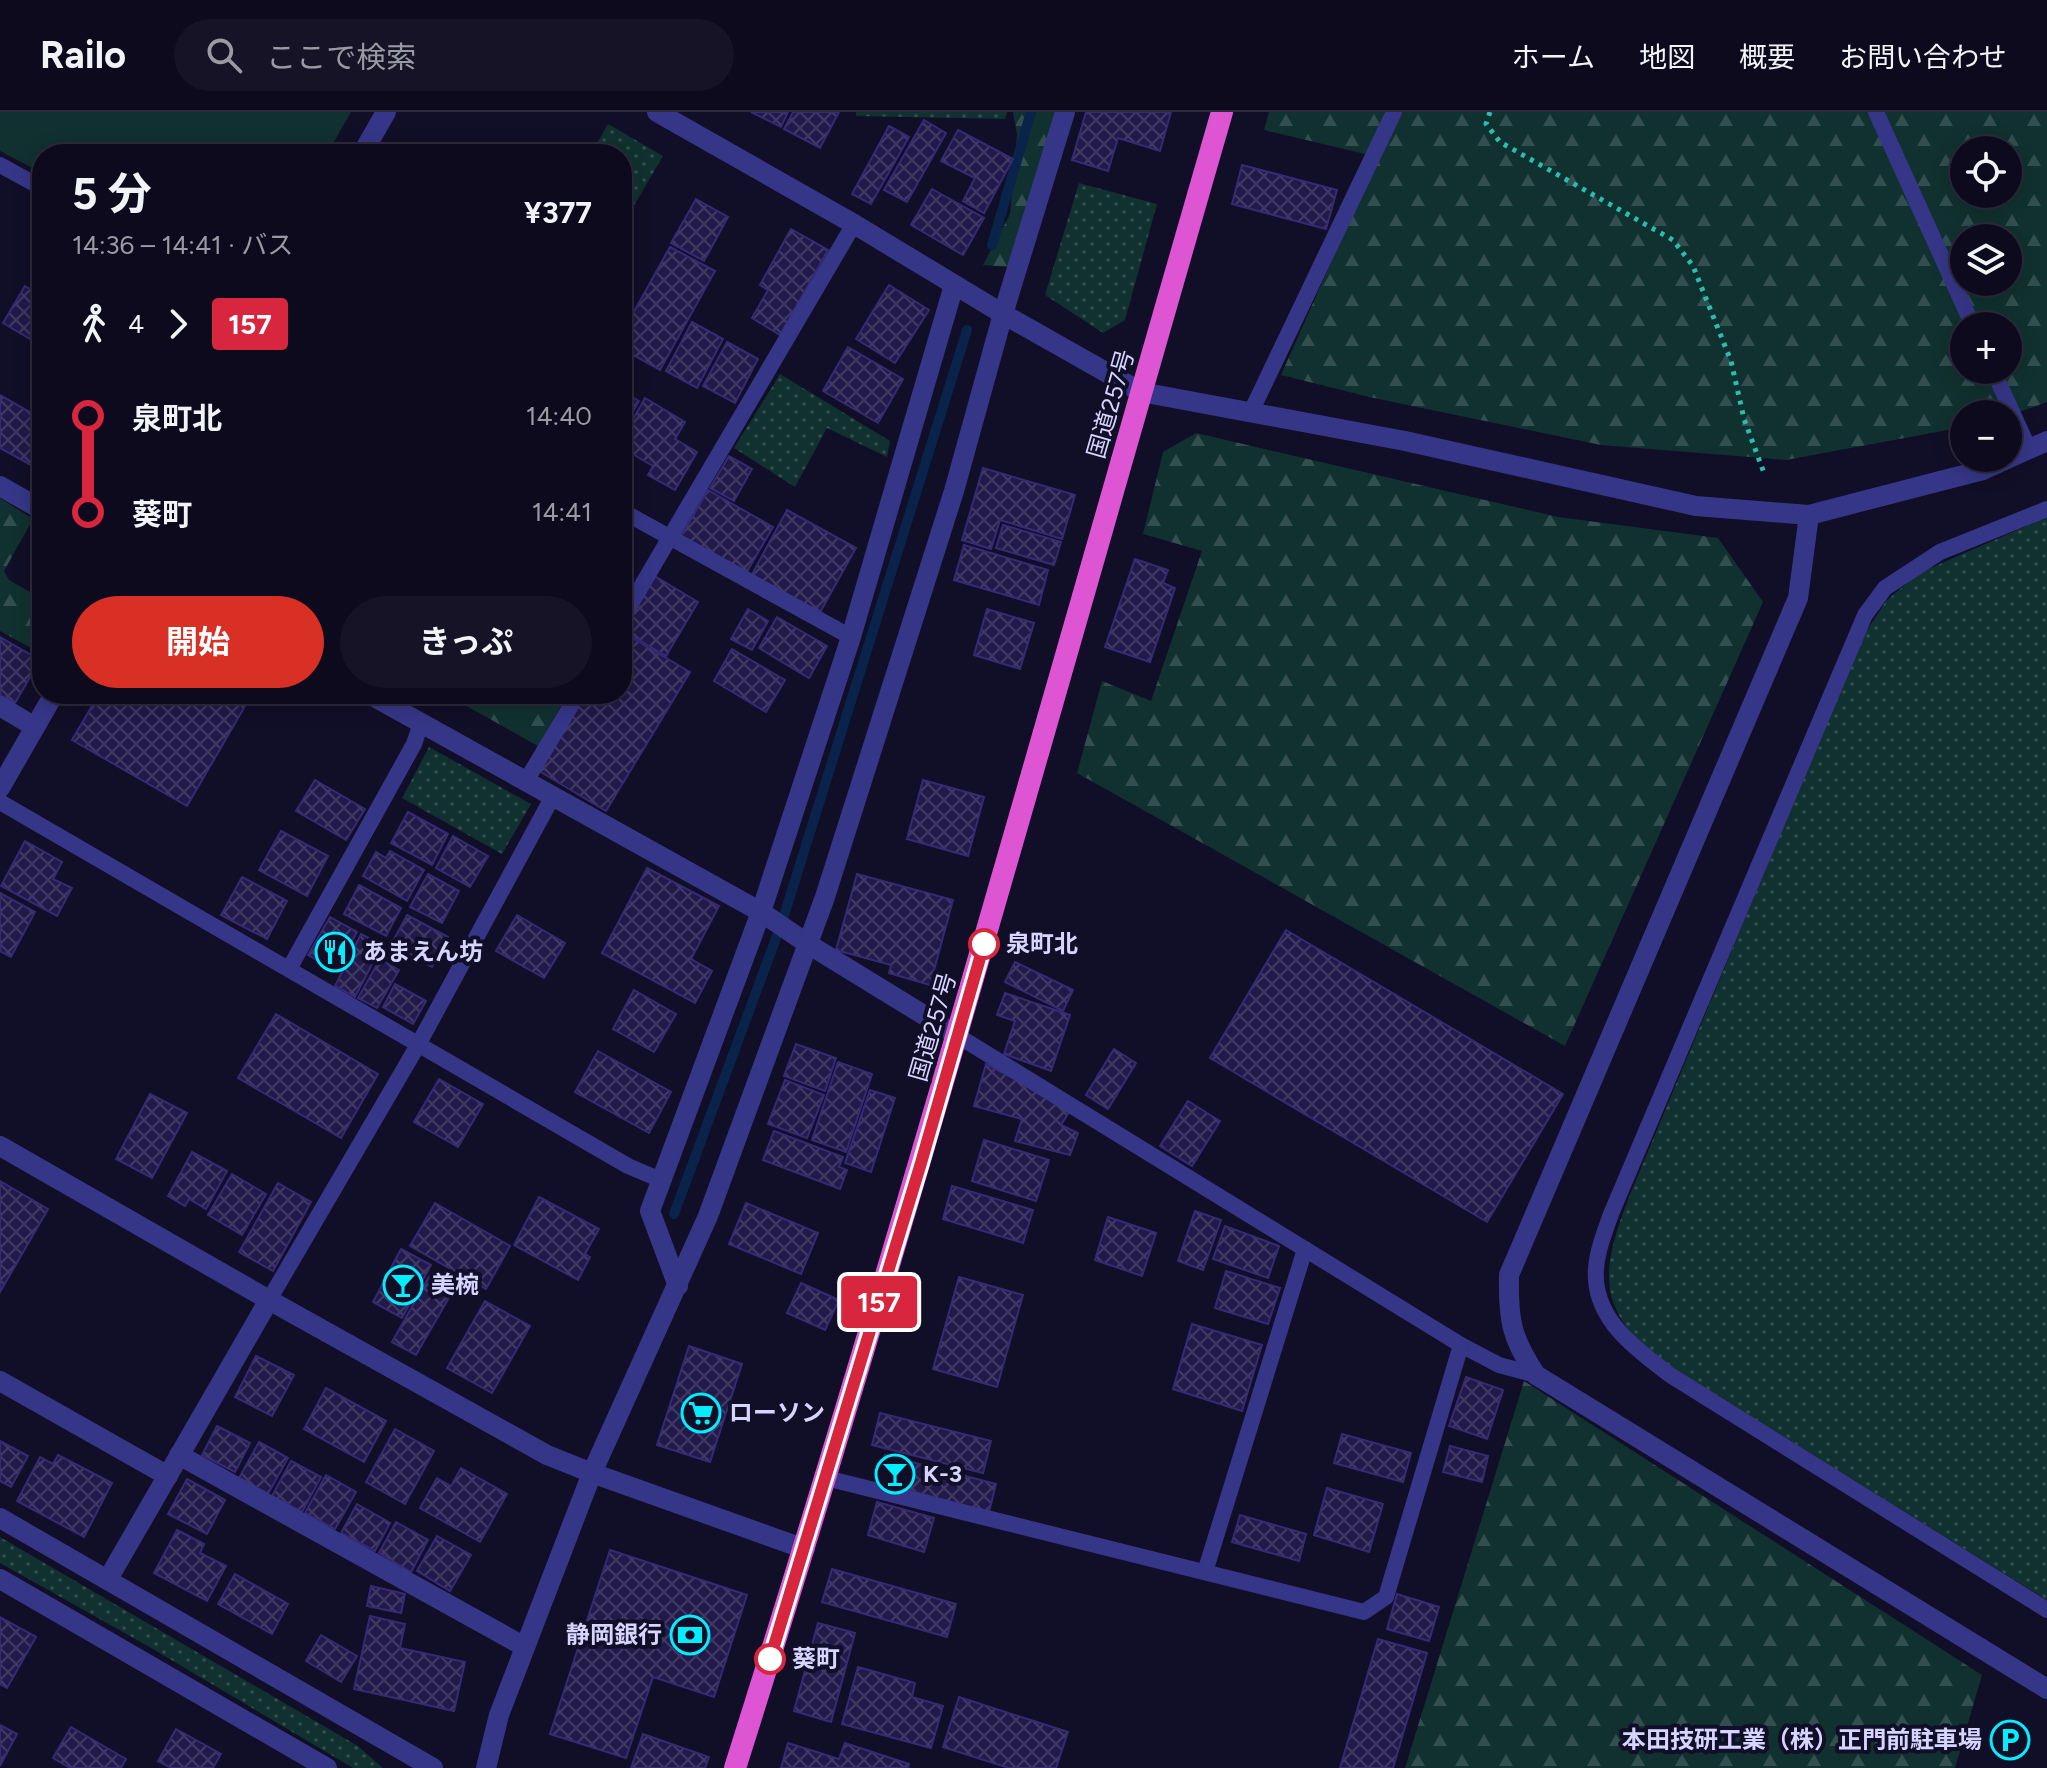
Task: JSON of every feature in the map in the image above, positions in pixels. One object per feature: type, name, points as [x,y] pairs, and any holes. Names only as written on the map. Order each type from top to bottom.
[{"type":"highway","name":"国道257号","points":[[735,1768],[805,1549],[958,1036],[1222,112]]},
{"type":"street","points":[[368,144],[386,112]]},
{"type":"street","points":[[657,112],[1141,392],[1405,441],[1696,506],[1809,515],[1983,470],[2038,445]]},
{"type":"street","points":[[486,1768],[499,1715],[592,1473],[678,1286],[746,1117],[825,897],[954,491],[1003,314],[1065,112]]},
{"type":"street","points":[[678,1286],[650,1211],[761,912],[851,637],[954,285]]},
{"type":"street","points":[[0,486],[32,504]]},
{"type":"street","points":[[1809,515],[1798,598],[1509,1275],[1508,1313],[1519,1350],[1536,1375],[2047,1689]]},
{"type":"street","points":[[0,788],[48,704]]},
{"type":"street","points":[[387,704],[761,912],[958,1036]]},
{"type":"street","points":[[0,706],[35,727]]},
{"type":"street","points":[[0,1146],[547,1455],[805,1549]]},
{"type":"street","points":[[108,1579],[269,1300]]},
{"type":"street","points":[[0,1381],[168,1476]]},
{"type":"street","points":[[179,1455],[525,1647]]},
{"type":"street","points":[[0,1518],[433,1768]]},
{"type":"street","points":[[0,1579],[327,1768]]},
{"type":"lane","points":[[1250,414],[1394,112]]},
{"type":"lane","points":[[1876,112],[1967,312]]},
{"type":"lane","points":[[0,165],[32,183]]},
{"type":"lane","points":[[632,602],[854,224]]},
{"type":"lane","points":[[2001,384],[2038,445]]},
{"type":"lane","points":[[2047,509],[1940,552],[1885,588],[1865,615],[1611,1214],[1599,1250],[1596,1280],[1604,1310],[1629,1344],[1670,1375],[2047,1610]]},
{"type":"lane","points":[[632,517],[851,637]]},
{"type":"lane","points":[[526,781],[572,704]]},
{"type":"lane","points":[[289,969],[414,744],[421,723]]},
{"type":"lane","points":[[269,1300],[418,1045],[553,796]]},
{"type":"lane","points":[[0,802],[628,1166],[661,1180]]},
{"type":"lane","points":[[958,1036],[1461,1345],[1499,1365],[1536,1375]]},
{"type":"lane","points":[[1205,1572],[1305,1249]]},
{"type":"lane","points":[[826,1478],[1364,1612],[1386,1597],[1461,1345]]},
{"type":"path","points":[[1490,112],[1486,124],[1500,142],[1673,240],[1693,266],[1731,361],[1744,419],[1764,473]]},
{"type":"green space","points":[[0,112],[351,112],[333,144],[32,144],[32,168],[0,151]]},
{"type":"green space","points":[[856,112],[1007,112],[1005,119],[856,116]]},
{"type":"green space","points":[[1013,112],[1069,112],[1020,268],[983,265],[1010,214],[1017,134]]},
{"type":"green space","points":[[1269,112],[2047,112],[2047,402],[2022,411],[2022,400],[1950,400],[1950,430],[1786,460],[1601,445],[1369,397],[1281,375],[1378,157],[1264,130]]},
{"type":"green space","points":[[608,124],[663,156],[632,209],[632,144],[597,144]]},
{"type":"green space","points":[[1079,183],[1157,204],[1125,320],[1103,333],[1045,295]]},
{"type":"green space","points":[[780,374],[890,441],[887,457],[827,428],[795,487],[734,448]]},
{"type":"green space","points":[[1196,433],[1558,517],[1718,538],[1763,602],[1565,1046],[1077,773],[1102,681],[1151,701],[1202,551],[1143,534],[1163,452]]},
{"type":"green space","points":[[0,498],[32,518],[4,571],[9,580],[32,593],[32,649],[0,631]]},
{"type":"green space","points":[[2047,517],[2047,1600],[1658,1359],[1623,1322],[1609,1285],[1609,1265],[1629,1197],[1862,638],[1886,601],[1919,573]]},
{"type":"green space","points":[[463,704],[562,704],[538,746]]},
{"type":"green space","points":[[429,747],[531,804],[502,854],[402,798]]},
{"type":"green space","points":[[1524,1381],[1982,1675],[1955,1768],[1405,1768]]},
{"type":"green space","points":[[0,1537],[358,1746],[383,1768],[353,1768],[146,1645],[0,1563]]},
{"type":"building","points":[[751,112],[788,112],[781,127]]},
{"type":"building","points":[[793,112],[839,112],[820,148],[784,129]]},
{"type":"building","points":[[1086,112],[1171,112],[1160,151],[1118,138],[1108,171],[1072,160]]},
{"type":"building","points":[[924,120],[946,133],[907,202],[884,190]]},
{"type":"building","points":[[889,126],[909,137],[871,204],[852,194]]},
{"type":"building","points":[[958,130],[1013,159],[984,213],[963,201],[975,178],[941,161]]},
{"type":"building","points":[[1242,165],[1337,190],[1326,229],[1232,204]]},
{"type":"building","points":[[932,189],[984,218],[963,255],[911,225]]},
{"type":"building","points":[[696,199],[728,217],[704,261],[671,243]]},
{"type":"building","points":[[791,229],[828,250],[780,335],[752,318],[768,290],[760,285]]},
{"type":"building","points":[[670,247],[715,271],[660,370],[632,355],[632,315]]},
{"type":"building","points":[[889,285],[929,310],[895,363],[856,339]]},
{"type":"building","points":[[25,286],[32,290],[32,340],[3,323]]},
{"type":"building","points":[[692,322],[723,339],[697,388],[666,371]]},
{"type":"building","points":[[727,342],[758,359],[735,403],[703,386]]},
{"type":"building","points":[[848,347],[903,379],[878,423],[823,391]]},
{"type":"building","points":[[0,395],[32,413],[32,466],[0,448]]},
{"type":"building","points":[[632,397],[639,401],[632,413]]},
{"type":"building","points":[[645,398],[685,422],[675,439],[697,452],[675,490],[648,475],[653,466],[632,454],[632,421]]},
{"type":"building","points":[[729,456],[752,469],[734,501],[710,488]]},
{"type":"building","points":[[983,468],[1075,495],[1062,539],[1000,520],[991,549],[962,540]]},
{"type":"building","points":[[708,490],[773,527],[745,575],[680,538]]},
{"type":"building","points":[[787,510],[856,548],[818,616],[750,578]]},
{"type":"building","points":[[1003,525],[1061,542],[1054,565],[996,548]]},
{"type":"building","points":[[964,545],[1048,570],[1039,605],[954,580]]},
{"type":"building","points":[[1135,559],[1168,570],[1163,583],[1175,588],[1150,662],[1105,647]]},
{"type":"building","points":[[653,575],[698,602],[666,656],[632,636],[632,612]]},
{"type":"building","points":[[748,609],[768,621],[752,650],[731,639]]},
{"type":"building","points":[[987,609],[1034,623],[1020,669],[974,655]]},
{"type":"building","points":[[777,617],[827,646],[809,678],[759,648]]},
{"type":"building","points":[[0,637],[32,655],[32,674],[15,703],[0,695]]},
{"type":"building","points":[[632,638],[690,672],[606,811],[539,771],[579,704],[632,704]]},
{"type":"building","points":[[732,649],[785,680],[766,712],[714,681]]},
{"type":"building","points":[[93,704],[246,704],[187,806],[72,740]]},
{"type":"building","points":[[315,780],[365,809],[346,840],[296,811]]},
{"type":"building","points":[[923,780],[984,797],[968,856],[907,839]]},
{"type":"building","points":[[408,812],[448,834],[432,865],[391,843]]},
{"type":"building","points":[[281,831],[328,856],[307,896],[259,870]]},
{"type":"building","points":[[453,836],[488,856],[470,887],[436,868]]},
{"type":"building","points":[[25,841],[62,862],[53,879],[72,888],[57,916],[1,886]]},
{"type":"building","points":[[390,851],[424,870],[407,901],[363,876],[376,852],[386,858]]},
{"type":"building","points":[[647,868],[719,906],[691,959],[712,971],[695,1003],[602,953]]},
{"type":"building","points":[[428,874],[459,891],[442,923],[410,907]]},
{"type":"building","points":[[857,874],[953,900],[930,985],[889,973],[891,965],[836,950]]},
{"type":"building","points":[[242,877],[287,901],[267,939],[221,915]]},
{"type":"building","points":[[359,885],[401,908],[386,936],[344,914]]},
{"type":"building","points":[[0,893],[35,912],[11,957],[0,951]]},
{"type":"building","points":[[407,915],[448,937],[432,967],[391,945]]},
{"type":"building","points":[[517,915],[565,943],[544,978],[496,951]]},
{"type":"building","points":[[330,917],[357,932],[336,970],[308,955]]},
{"type":"building","points":[[1286,930],[1563,1094],[1487,1222],[1210,1058]]},
{"type":"building","points":[[361,934],[382,945],[355,997],[335,986]]},
{"type":"building","points":[[380,959],[399,970],[377,1008],[358,998]]},
{"type":"building","points":[[1015,962],[1073,990],[1063,1011],[1005,982]]},
{"type":"building","points":[[395,984],[426,1001],[413,1024],[383,1007]]},
{"type":"building","points":[[634,990],[676,1014],[654,1052],[613,1029]]},
{"type":"building","points":[[1005,993],[1070,1015],[1051,1071],[1004,1054],[1015,1021],[997,1015]]},
{"type":"building","points":[[276,1014],[378,1074],[341,1138],[238,1078]]},
{"type":"building","points":[[796,1044],[836,1058],[825,1091],[784,1076]]},
{"type":"building","points":[[1114,1049],[1136,1063],[1108,1109],[1086,1095]]},
{"type":"building","points":[[598,1051],[671,1092],[649,1133],[575,1092]]},
{"type":"building","points":[[838,1062],[872,1074],[846,1152],[812,1140]]},
{"type":"building","points":[[986,1064],[1071,1109],[1061,1125],[1078,1133],[1070,1155],[1015,1141],[1022,1119],[974,1106]]},
{"type":"building","points":[[439,1079],[483,1104],[458,1147],[414,1122]]},
{"type":"building","points":[[785,1080],[824,1095],[807,1138],[768,1124]]},
{"type":"building","points":[[870,1090],[895,1098],[871,1172],[845,1163]]},
{"type":"building","points":[[150,1094],[187,1113],[152,1178],[116,1159]]},
{"type":"building","points":[[1188,1101],[1220,1121],[1192,1166],[1160,1146]]},
{"type":"building","points":[[774,1131],[843,1157],[839,1167],[847,1170],[840,1189],[763,1160]]},
{"type":"building","points":[[984,1140],[1049,1160],[1036,1201],[972,1181]]},
{"type":"building","points":[[192,1152],[227,1171],[206,1209],[189,1199],[185,1206],[168,1196]]},
{"type":"building","points":[[232,1174],[266,1194],[242,1235],[208,1215]]},
{"type":"building","points":[[0,1181],[48,1209],[0,1292]]},
{"type":"building","points":[[278,1183],[311,1202],[273,1271],[239,1252]]},
{"type":"building","points":[[952,1186],[1033,1210],[1023,1243],[943,1219]]},
{"type":"building","points":[[539,1197],[599,1229],[585,1254],[590,1257],[578,1280],[514,1245]]},
{"type":"building","points":[[435,1203],[510,1246],[486,1289],[410,1246]]},
{"type":"building","points":[[746,1203],[818,1233],[801,1274],[729,1244]]},
{"type":"building","points":[[1195,1211],[1221,1220],[1203,1270],[1178,1261]]},
{"type":"building","points":[[1108,1217],[1156,1233],[1142,1276],[1095,1260]]},
{"type":"building","points":[[1225,1226],[1279,1246],[1268,1278],[1213,1259]]},
{"type":"building","points":[[401,1249],[431,1265],[402,1318],[373,1302]]},
{"type":"building","points":[[1226,1271],[1280,1288],[1268,1324],[1215,1308]]},
{"type":"building","points":[[431,1273],[455,1287],[416,1355],[392,1342]]},
{"type":"building","points":[[959,1277],[1023,1295],[997,1387],[933,1369]]},
{"type":"building","points":[[801,1283],[839,1300],[825,1330],[787,1313]]},
{"type":"building","points":[[485,1301],[530,1326],[492,1393],[447,1368]]},
{"type":"building","points":[[1192,1324],[1262,1345],[1242,1411],[1173,1389]]},
{"type":"building","points":[[689,1346],[742,1364],[710,1462],[657,1445]]},
{"type":"building","points":[[256,1356],[294,1375],[272,1416],[235,1397]]},
{"type":"building","points":[[1466,1377],[1503,1390],[1487,1439],[1449,1426]]},
{"type":"building","points":[[326,1388],[386,1421],[364,1462],[304,1429]]},
{"type":"building","points":[[880,1413],[991,1441],[983,1473],[872,1445]]},
{"type":"building","points":[[217,1426],[250,1443],[235,1472],[202,1455]]},
{"type":"building","points":[[395,1429],[434,1451],[405,1504],[366,1482]]},
{"type":"building","points":[[1342,1434],[1411,1453],[1403,1482],[1334,1463]]},
{"type":"building","points":[[0,1441],[28,1456],[11,1487],[0,1481]]},
{"type":"building","points":[[259,1442],[288,1458],[268,1494],[239,1478]]},
{"type":"building","points":[[1450,1446],[1488,1456],[1482,1482],[1443,1472]]},
{"type":"building","points":[[58,1455],[112,1483],[84,1537],[17,1501],[40,1457],[53,1464]]},
{"type":"building","points":[[885,1455],[996,1484],[989,1512],[877,1482]]},
{"type":"building","points":[[291,1461],[321,1477],[302,1512],[272,1496]]},
{"type":"building","points":[[461,1468],[507,1494],[480,1542],[420,1508],[437,1478],[451,1486]]},
{"type":"building","points":[[326,1475],[356,1492],[335,1529],[305,1513]]},
{"type":"building","points":[[187,1479],[225,1500],[207,1534],[168,1514]]},
{"type":"building","points":[[1327,1488],[1383,1504],[1369,1552],[1314,1535]]},
{"type":"building","points":[[877,1502],[934,1518],[924,1552],[868,1535]]},
{"type":"building","points":[[357,1504],[390,1523],[375,1551],[341,1533]]},
{"type":"building","points":[[1240,1515],[1306,1534],[1299,1561],[1232,1542]]},
{"type":"building","points":[[396,1522],[428,1540],[411,1572],[379,1553]]},
{"type":"building","points":[[177,1530],[204,1544],[200,1553],[226,1566],[207,1601],[154,1573]]},
{"type":"building","points":[[437,1536],[471,1555],[450,1591],[417,1571]]},
{"type":"building","points":[[610,1550],[747,1595],[714,1697],[653,1677],[626,1758],[550,1734]]},
{"type":"building","points":[[832,1569],[956,1604],[947,1637],[822,1602]]},
{"type":"building","points":[[235,1574],[288,1604],[272,1634],[218,1604]]},
{"type":"building","points":[[371,1586],[405,1594],[401,1613],[367,1606]]},
{"type":"building","points":[[1397,1594],[1439,1607],[1429,1641],[1387,1629]]},
{"type":"building","points":[[370,1616],[405,1624],[400,1648],[465,1662],[454,1711],[354,1689]]},
{"type":"building","points":[[0,1617],[36,1637],[7,1688],[0,1684]]},
{"type":"building","points":[[818,1623],[855,1633],[831,1722],[794,1711]]},
{"type":"building","points":[[321,1635],[357,1656],[341,1682],[306,1661]]},
{"type":"building","points":[[1378,1639],[1427,1653],[1393,1768],[1340,1768]]},
{"type":"building","points":[[858,1667],[915,1683],[912,1697],[943,1706],[931,1748],[842,1724]]},
{"type":"building","points":[[959,1697],[1068,1732],[1056,1768],[1009,1768],[943,1747]]},
{"type":"building","points":[[0,1725],[17,1734],[0,1766]]},
{"type":"building","points":[[71,1727],[126,1759],[121,1768],[70,1768],[53,1758]]},
{"type":"building","points":[[176,1729],[221,1754],[213,1768],[171,1768],[158,1761]]},
{"type":"building","points":[[643,1734],[709,1757],[705,1768],[631,1768]]},
{"type":"building","points":[[788,1743],[839,1759],[845,1743],[909,1764],[908,1768],[781,1768]]},
{"type":"waterway","points":[[992,245],[1031,112]]},
{"type":"waterway","points":[[674,1214],[782,922],[967,330]]},
{"type":"bus line","name":"157","points":[[770,1659],[921,1163],[984,944]]},
{"type":"place","name":"泉町北","points":[[984,944]]},
{"type":"place","name":"あまえん坊","points":[[335,952]]},
{"type":"place","name":"美椀","points":[[403,1285]]},
{"type":"place","name":"ローソン","points":[[701,1413]]},
{"type":"place","name":"K-3","points":[[895,1474]]},
{"type":"place","name":"静岡銀行","points":[[690,1635]]},
{"type":"place","name":"葵町","points":[[770,1659]]},
{"type":"place","name":"本田技研工業（株）正門前駐車場","points":[[2010,1740]]}]
